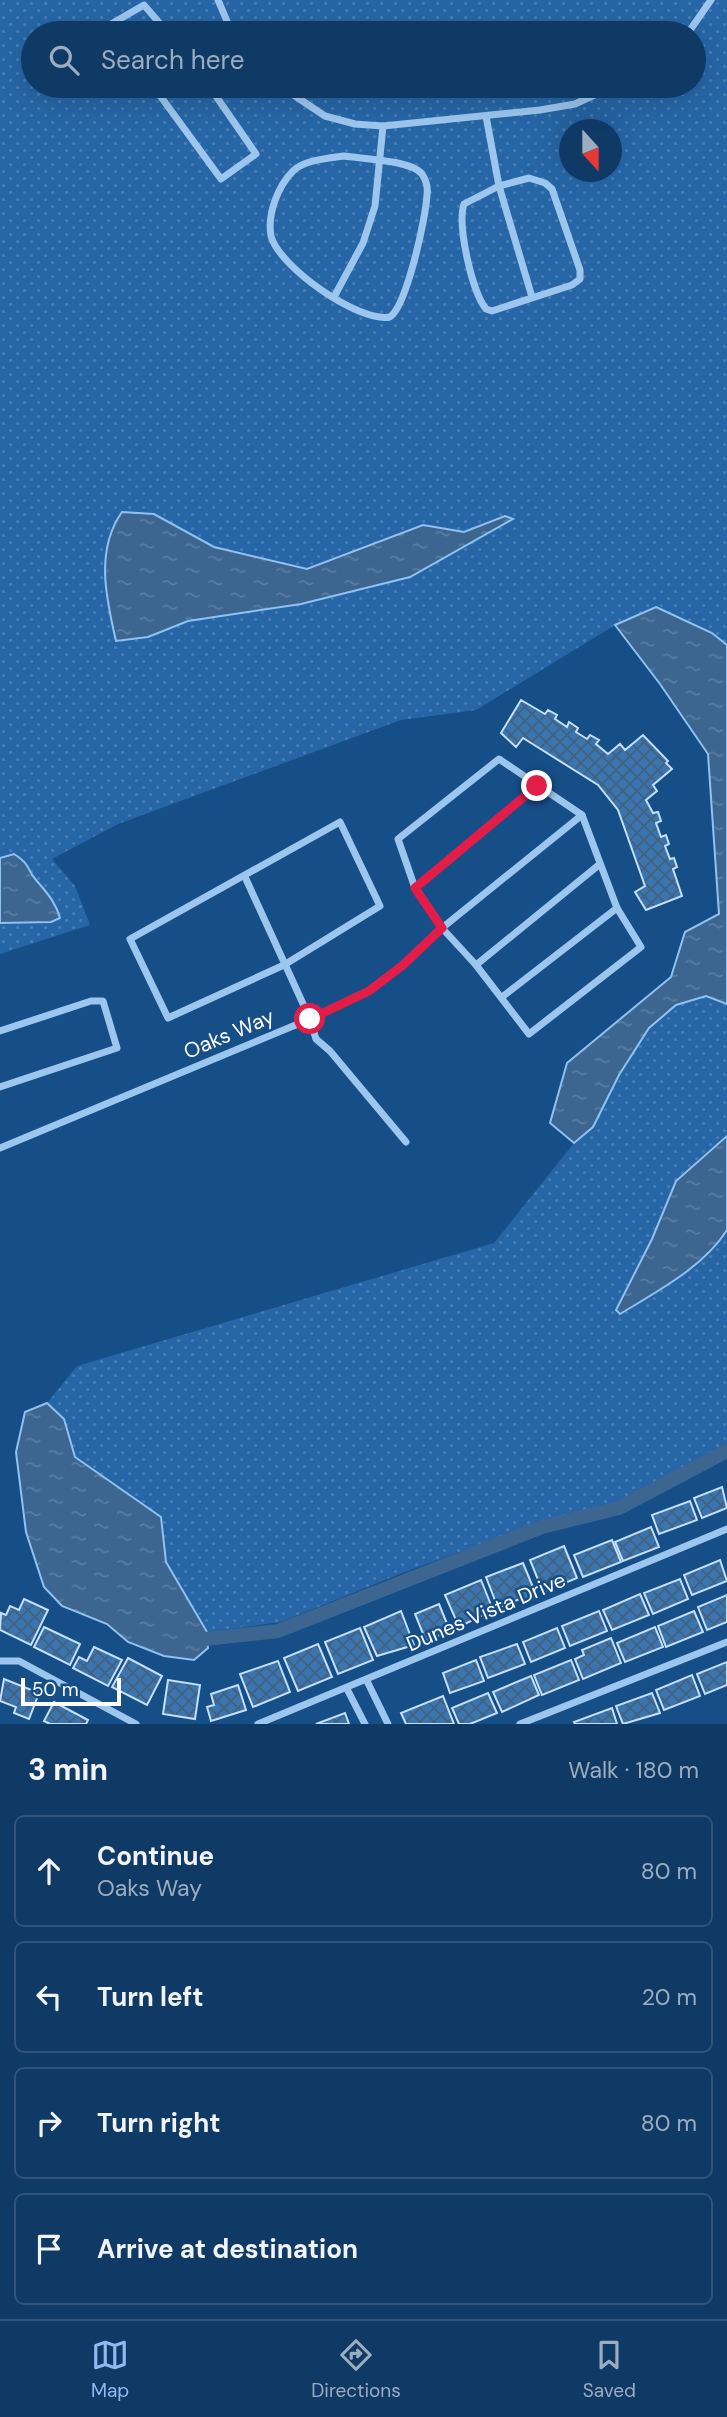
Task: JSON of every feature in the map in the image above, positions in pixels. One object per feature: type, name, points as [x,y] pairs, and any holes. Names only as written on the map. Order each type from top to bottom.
[{"type":"street","points":[[218,0],[227,21]]},
{"type":"street","points":[[696,21],[711,0]]},
{"type":"street","points":[[116,21],[144,5],[158,21]]},
{"type":"street","points":[[163,98],[220,179],[256,154],[217,98]]},
{"type":"street","points":[[298,98],[325,116],[355,124],[383,126],[575,104],[588,98]]},
{"type":"street","points":[[486,116],[499,186],[532,296]]},
{"type":"street","points":[[334,297],[363,243],[375,206],[383,126]]},
{"type":"street","points":[[344,156],[404,164],[421,173],[428,193],[400,305],[395,313],[383,318],[352,309],[334,297],[302,278],[271,237],[272,204],[294,170],[326,158],[344,156]]},
{"type":"street","points":[[529,178],[545,183],[552,189],[580,270],[580,279],[572,285],[492,310],[486,309],[463,242],[460,215],[464,204],[499,186],[529,178]]},
{"type":"street","points":[[499,759],[582,815],[617,908],[641,947],[529,1034],[476,965],[442,928],[415,888],[398,839],[499,759]]},
{"type":"street","points":[[415,888],[537,786]]},
{"type":"street","name":"Oaks Way","points":[[0,1147],[310,1019],[369,991],[582,815]]},
{"type":"street","points":[[340,822],[380,906],[284,965],[168,1018],[130,939],[245,877],[340,822]]},
{"type":"street","points":[[476,965],[600,864]]},
{"type":"street","points":[[245,877],[310,1019],[316,1039],[330,1051],[406,1142]]},
{"type":"street","points":[[502,997],[617,908]]},
{"type":"street","points":[[0,1031],[90,1001],[103,1001],[117,1048],[0,1087]]},
{"type":"street","name":"Dunes Vista Drive","points":[[258,1724],[368,1681],[727,1529]]},
{"type":"street","points":[[520,1724],[727,1642]]},
{"type":"street","points":[[0,1661],[19,1661],[136,1724]]},
{"type":"street","points":[[368,1681],[388,1724]]},
{"type":"street","points":[[347,1689],[365,1724]]},
{"type":"shaded area","points":[[0,0],[727,0],[727,645],[712,633],[655,607],[615,625],[476,710],[401,720],[118,824],[52,859],[75,886],[90,925],[0,954]]},
{"type":"shaded area","points":[[706,996],[727,1004],[727,1445],[619,1503],[541,1522],[405,1572],[281,1622],[207,1632],[166,1562],[161,1517],[75,1457],[64,1419],[47,1403],[77,1366],[494,1243],[574,1143],[593,1127],[619,1075],[649,1028],[676,1005]]},
{"type":"water","points":[[122,512],[154,514],[214,547],[307,569],[423,525],[464,532],[505,516],[513,519],[410,577],[301,604],[188,621],[148,637],[116,641],[105,575],[108,542]]},
{"type":"water","points":[[656,607],[712,633],[727,645],[727,1004],[706,996],[676,1005],[649,1028],[619,1075],[593,1127],[574,1143],[550,1123],[567,1063],[671,977],[685,932],[719,914],[708,754],[615,625]]},
{"type":"water","points":[[14,854],[26,864],[56,907],[60,918],[51,922],[0,923],[0,858]]},
{"type":"water","points":[[727,1136],[727,1230],[706,1256],[693,1267],[620,1314],[616,1310],[652,1239],[676,1181]]},
{"type":"water","points":[[47,1403],[64,1419],[75,1457],[161,1517],[166,1562],[207,1632],[208,1648],[194,1660],[164,1656],[128,1642],[107,1624],[62,1606],[44,1587],[26,1532],[16,1452],[25,1412]]},
{"type":"building","points":[[521,700],[545,714],[548,710],[557,715],[555,719],[567,727],[569,722],[578,728],[576,732],[587,739],[590,735],[599,740],[596,744],[608,754],[620,744],[625,750],[643,735],[668,761],[666,763],[672,769],[653,785],[657,791],[646,800],[653,813],[658,812],[661,821],[656,823],[661,837],[666,835],[669,844],[665,846],[670,859],[674,858],[677,867],[673,869],[682,896],[646,910],[635,892],[645,886],[618,810],[598,785],[523,738],[516,747],[501,733]]},
{"type":"building","points":[[722,1487],[727,1508],[702,1518],[694,1498]]},
{"type":"building","points":[[690,1501],[697,1520],[659,1534],[652,1515]]},
{"type":"building","points":[[651,1527],[659,1547],[623,1561],[615,1542]]},
{"type":"building","points":[[612,1540],[621,1562],[583,1577],[574,1555]]},
{"type":"building","points":[[564,1546],[577,1578],[543,1592],[530,1560]]},
{"type":"building","points":[[720,1560],[727,1581],[692,1595],[684,1575]]},
{"type":"building","points":[[523,1563],[537,1597],[524,1602],[522,1598],[498,1608],[486,1577]]},
{"type":"building","points":[[680,1579],[688,1599],[653,1614],[644,1593]]},
{"type":"building","points":[[481,1580],[493,1610],[459,1627],[445,1595]]},
{"type":"building","points":[[640,1594],[649,1615],[612,1630],[603,1610]]},
{"type":"building","points":[[727,1595],[727,1622],[707,1630],[698,1607]]},
{"type":"building","points":[[24,1599],[48,1610],[31,1645],[0,1630],[1,1613],[6,1615],[10,1606],[19,1610]]},
{"type":"building","points":[[439,1604],[450,1631],[426,1641],[415,1614]]},
{"type":"building","points":[[401,1611],[414,1645],[377,1656],[364,1627]]},
{"type":"building","points":[[599,1611],[607,1631],[570,1646],[562,1626]]},
{"type":"building","points":[[694,1611],[703,1632],[666,1647],[658,1626]]},
{"type":"building","points":[[44,1627],[80,1644],[70,1665],[34,1647]]},
{"type":"building","points":[[655,1627],[663,1647],[625,1662],[617,1643]]},
{"type":"building","points":[[360,1628],[373,1660],[338,1674],[325,1642]]},
{"type":"building","points":[[557,1628],[565,1648],[531,1662],[523,1642]]},
{"type":"building","points":[[611,1638],[621,1663],[583,1679],[575,1659],[584,1655],[582,1650]]},
{"type":"building","points":[[318,1644],[332,1677],[298,1691],[284,1658]]},
{"type":"building","points":[[517,1644],[525,1664],[488,1678],[480,1657]]},
{"type":"building","points":[[94,1647],[122,1660],[108,1686],[73,1668],[79,1657],[87,1661]]},
{"type":"building","points":[[128,1658],[162,1676],[147,1705],[112,1687]]},
{"type":"building","points":[[476,1660],[484,1681],[450,1693],[443,1673]]},
{"type":"building","points":[[571,1660],[579,1680],[542,1695],[534,1675]]},
{"type":"building","points":[[278,1661],[290,1692],[253,1707],[240,1674]]},
{"type":"building","points":[[727,1662],[727,1685],[705,1694],[697,1674]]},
{"type":"building","points":[[692,1675],[700,1696],[664,1710],[656,1690]]},
{"type":"building","points":[[531,1676],[539,1695],[502,1712],[493,1692]]},
{"type":"building","points":[[4,1679],[39,1693],[29,1719],[14,1713],[16,1707],[0,1701]]},
{"type":"building","points":[[168,1680],[200,1685],[195,1719],[163,1714]]},
{"type":"building","points":[[238,1685],[246,1710],[211,1721],[207,1707],[214,1705],[211,1694]]},
{"type":"building","points":[[488,1693],[497,1713],[470,1724],[459,1724],[452,1708]]},
{"type":"building","points":[[652,1693],[660,1713],[623,1724],[616,1706]]},
{"type":"building","points":[[443,1696],[454,1724],[406,1724],[401,1713]]},
{"type":"building","points":[[54,1702],[88,1720],[86,1724],[50,1724],[44,1721]]},
{"type":"building","points":[[612,1708],[617,1724],[574,1722]]},
{"type":"building","points":[[345,1713],[349,1724],[316,1724]]},
{"type":"waterway","points":[[205,1639],[278,1631],[542,1527],[619,1508],[727,1451]]},
{"type":"route","points":[[310,1019],[369,991],[403,965],[442,928],[415,888],[537,786]]}]
